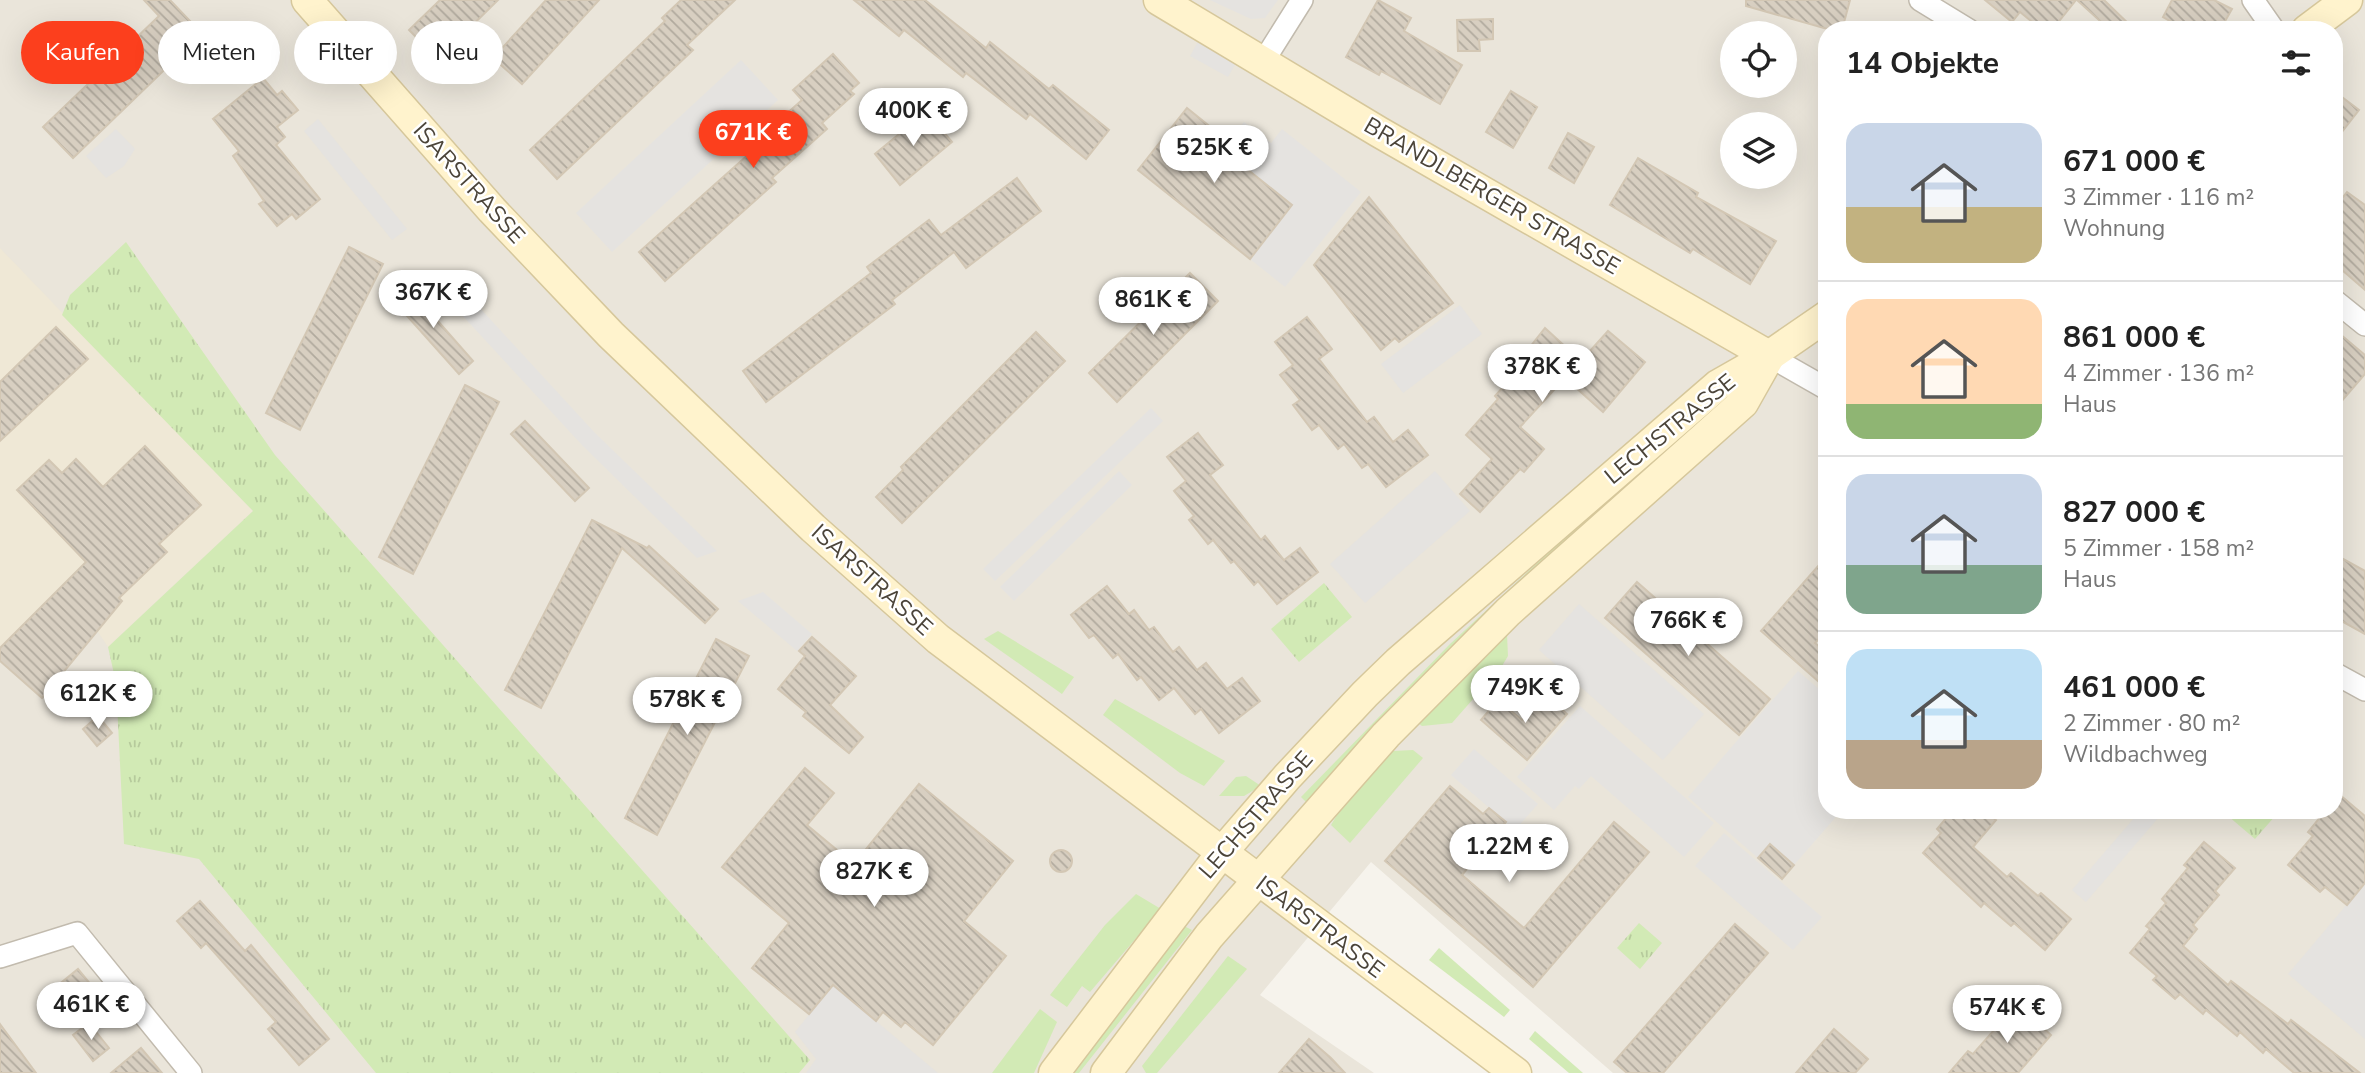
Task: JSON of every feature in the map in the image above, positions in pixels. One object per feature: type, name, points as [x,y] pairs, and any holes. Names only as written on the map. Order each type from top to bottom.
[{"type":"street","name":"ISARSTRASSE","points":[[307,0],[551,274],[683,406],[938,639],[1516,1073]]},
{"type":"street","name":"BRANDLBERGER STRASSE","points":[[1159,0],[1390,138],[1818,384]]},
{"type":"street","points":[[1263,62],[1302,0]]},
{"type":"street","points":[[1920,0],[1954,21]]},
{"type":"street","points":[[2253,0],[2268,21]]},
{"type":"street","points":[[2319,21],[2347,0]]},
{"type":"street","points":[[2343,307],[2365,325]]},
{"type":"street","points":[[1769,356],[1818,322]]},
{"type":"street","name":"LECHSTRASSE","points":[[1055,1073],[1223,852],[1287,777],[1398,662],[1718,385],[1769,356]]},
{"type":"street","name":"LECHSTRASSE","points":[[1105,1073],[1203,943],[1446,673],[1508,612],[1743,403],[1769,356]]},
{"type":"street","points":[[2343,678],[2365,690]]},
{"type":"street","points":[[0,957],[77,933],[191,1073]]},
{"type":"shaded area","points":[[0,0],[2365,0],[2365,1073],[1613,1073],[1371,862],[1260,995],[1374,1073],[0,1073]]},
{"type":"shaded area","points":[[1210,0],[1278,0],[1265,18],[1251,19]]},
{"type":"shaded area","points":[[1199,40],[1237,61],[1228,77],[1190,56]]},
{"type":"shaded area","points":[[741,60],[778,100],[612,252],[576,213]]},
{"type":"shaded area","points":[[318,119],[407,229],[392,240],[304,131]]},
{"type":"shaded area","points":[[1244,122],[1271,143],[1282,129],[1361,192],[1285,287],[1250,259],[1292,205],[1222,149]]},
{"type":"shaded area","points":[[116,129],[135,149],[124,166],[106,178],[86,156]]},
{"type":"shaded area","points":[[0,248],[253,511],[108,647],[73,594],[0,662]]},
{"type":"shaded area","points":[[455,281],[595,433],[717,551],[697,558],[582,445],[436,287]]},
{"type":"shaded area","points":[[1460,305],[1482,334],[1403,393],[1381,364]]},
{"type":"shaded area","points":[[1151,408],[1163,421],[995,581],[983,569]]},
{"type":"shaded area","points":[[1119,471],[1132,485],[1014,601],[1000,587]]},
{"type":"shaded area","points":[[1435,471],[1470,511],[1365,603],[1330,564]]},
{"type":"shaded area","points":[[763,592],[812,634],[797,651],[738,601]]},
{"type":"shaded area","points":[[1579,604],[1704,714],[1663,760],[1539,650]]},
{"type":"shaded area","points":[[1798,671],[1818,688],[1818,819],[1834,819],[1794,865],[1771,844],[1758,858],[1688,797]]},
{"type":"shaded area","points":[[1580,706],[1714,823],[1684,857],[1591,776],[1579,789],[1575,786],[1554,810],[1517,777]]},
{"type":"shaded area","points":[[1474,749],[1538,804],[1515,830],[1451,775]]},
{"type":"shaded area","points":[[2133,819],[2157,819],[2086,902],[2072,890]]},
{"type":"shaded area","points":[[1724,833],[1822,917],[1793,950],[1695,866]]},
{"type":"shaded area","points":[[2365,883],[2365,1039],[2288,974]]},
{"type":"shaded area","points":[[833,985],[938,1073],[806,1073],[816,1059],[795,1032]]},
{"type":"green space","points":[[126,242],[275,455],[810,1060],[799,1073],[376,1073],[199,859],[124,844],[116,683],[108,647],[253,511],[62,315],[70,295]]},
{"type":"green space","points":[[1618,488],[1608,504],[1308,804],[1301,797],[1450,644]]},
{"type":"green space","points":[[1324,583],[1352,617],[1299,662],[1271,629]]},
{"type":"green space","points":[[998,631],[1074,677],[1062,694],[984,639]]},
{"type":"green space","points":[[1507,635],[1508,656],[1502,666],[1452,723],[1422,726],[1418,723]]},
{"type":"green space","points":[[1115,699],[1225,761],[1204,786],[1180,773],[1103,715]]},
{"type":"green space","points":[[1413,750],[1423,758],[1350,843],[1331,825],[1337,815],[1393,751]]},
{"type":"green space","points":[[1246,776],[1261,786],[1244,796],[1219,796],[1236,777]]},
{"type":"green space","points":[[2232,819],[2272,819],[2255,839]]},
{"type":"green space","points":[[1136,894],[1161,909],[1090,992],[1082,986],[1067,1007],[1050,995],[1105,925]]},
{"type":"green space","points":[[1639,923],[1662,943],[1640,969],[1617,948]]},
{"type":"green space","points":[[1182,925],[1192,930],[1079,1073],[1074,1073],[1169,948]]},
{"type":"green space","points":[[1439,948],[1510,1010],[1504,1017],[1429,960]]},
{"type":"green space","points":[[1228,956],[1247,969],[1157,1073],[1146,1073],[1142,1066]]},
{"type":"green space","points":[[1040,1009],[1057,1022],[1034,1073],[992,1073]]},
{"type":"green space","points":[[1535,1031],[1583,1073],[1569,1073],[1529,1039]]},
{"type":"building","points":[[144,0],[170,0],[190,21],[158,21],[158,76],[73,158],[43,127],[88,84],[144,84],[144,30],[159,16]]},
{"type":"building","points":[[440,0],[498,0],[477,21],[418,21]]},
{"type":"building","points":[[546,0],[599,0],[522,84],[503,67],[503,47]]},
{"type":"building","points":[[681,0],[735,0],[687,45],[693,50],[557,179],[530,150],[665,21],[662,18]]},
{"type":"building","points":[[854,0],[925,0],[986,48],[990,42],[1049,89],[1053,85],[1109,130],[1086,159],[1030,114],[1026,119],[966,73],[963,77],[904,30],[899,36]]},
{"type":"building","points":[[1378,0],[1411,18],[1404,31],[1462,65],[1440,104],[1381,71],[1379,75],[1346,57]]},
{"type":"building","points":[[1746,0],[1850,0],[1844,21],[1818,21],[1818,26],[1746,6]]},
{"type":"building","points":[[1985,0],[2076,0],[2059,21],[2031,21],[2020,12],[2011,21]]},
{"type":"building","points":[[2077,0],[2104,0],[2126,21],[2100,21]]},
{"type":"building","points":[[2172,0],[2214,0],[2232,9],[2225,21],[2170,21],[2163,17]]},
{"type":"building","points":[[1493,19],[1493,39],[1479,40],[1480,51],[1458,51],[1457,20]]},
{"type":"building","points":[[833,54],[859,83],[850,91],[854,94],[822,123],[827,129],[772,178],[776,182],[665,281],[639,252],[750,153],[747,149],[802,100],[793,90]]},
{"type":"building","points":[[256,84],[268,84],[277,95],[282,91],[298,110],[277,127],[285,137],[276,145],[320,199],[296,219],[292,214],[277,226],[259,204],[264,201],[233,156],[239,151],[213,119]]},
{"type":"building","points":[[1511,91],[1537,107],[1513,148],[1486,132]]},
{"type":"building","points":[[2343,98],[2359,110],[2343,130]]},
{"type":"building","points":[[1187,108],[1218,133],[1212,141],[1292,205],[1250,259],[1138,170]]},
{"type":"building","points":[[926,112],[952,142],[900,185],[875,154]]},
{"type":"building","points":[[1568,133],[1594,147],[1574,183],[1549,168]]},
{"type":"building","points":[[1638,158],[1698,193],[1696,197],[1776,241],[1750,284],[1693,249],[1690,253],[1610,205]]},
{"type":"building","points":[[1017,178],[1041,211],[966,268],[954,252],[892,300],[895,304],[766,402],[743,371],[871,273],[867,267],[929,220],[941,235]]},
{"type":"building","points":[[2347,192],[2365,205],[2365,290],[2343,271],[2343,197]]},
{"type":"building","points":[[1369,197],[1453,303],[1399,342],[1395,338],[1381,350],[1314,265]]},
{"type":"building","points":[[349,247],[383,264],[300,430],[266,413]]},
{"type":"building","points":[[1190,273],[1218,301],[1117,402],[1089,373]]},
{"type":"building","points":[[407,286],[473,361],[459,374],[392,299]]},
{"type":"building","points":[[1307,317],[1332,349],[1319,359],[1367,422],[1374,417],[1393,442],[1408,430],[1428,455],[1386,487],[1368,464],[1362,468],[1344,444],[1338,449],[1319,425],[1312,430],[1293,405],[1300,400],[1280,375],[1293,365],[1275,342]]},
{"type":"building","points":[[56,327],[88,359],[0,441],[0,382]]},
{"type":"building","points":[[1545,328],[1581,361],[1608,331],[1645,362],[1603,412],[1565,378],[1520,427],[1544,449],[1524,472],[1520,469],[1480,512],[1460,494],[1492,459],[1466,435],[1498,399],[1495,396],[1515,374],[1511,371]]},
{"type":"building","points":[[1036,332],[1065,361],[902,523],[876,497],[903,470],[901,467]]},
{"type":"building","points":[[2343,337],[2365,355],[2365,374],[2343,400]]},
{"type":"building","points":[[465,385],[499,402],[413,574],[379,557]]},
{"type":"building","points":[[525,421],[589,488],[575,501],[511,434]]},
{"type":"building","points":[[1198,433],[1223,465],[1210,475],[1261,540],[1265,536],[1284,560],[1300,548],[1318,572],[1277,604],[1258,581],[1254,585],[1234,561],[1231,563],[1213,540],[1208,544],[1189,520],[1194,516],[1174,491],[1186,481],[1167,457]]},
{"type":"building","points":[[145,446],[201,505],[159,544],[167,552],[119,598],[122,601],[42,698],[0,661],[0,648],[86,562],[17,490],[49,460],[62,473],[76,459],[103,487]]},
{"type":"building","points":[[592,520],[647,548],[649,546],[718,609],[705,623],[622,548],[541,708],[505,690]]},
{"type":"building","points":[[2343,559],[2365,571],[2365,634],[2343,622]]},
{"type":"building","points":[[1818,566],[1818,640],[1815,643],[1818,646],[1818,681],[1761,631]]},
{"type":"building","points":[[1637,582],[1770,699],[1739,735],[1605,618]]},
{"type":"building","points":[[1107,586],[1129,614],[1134,610],[1149,630],[1154,627],[1173,652],[1179,647],[1197,670],[1206,663],[1227,689],[1242,678],[1260,701],[1219,733],[1201,709],[1195,714],[1174,688],[1159,700],[1141,677],[1137,680],[1118,654],[1113,658],[1094,635],[1089,638],[1071,615]]},
{"type":"building","points":[[812,637],[856,676],[830,705],[863,737],[849,753],[803,716],[806,712],[778,689],[805,656],[799,651]]},
{"type":"building","points":[[716,639],[749,656],[657,835],[625,818]]},
{"type":"building","points":[[1545,694],[1567,714],[1527,760],[1481,720],[1498,700],[1522,720]]},
{"type":"building","points":[[98,716],[112,733],[97,746],[83,729]]},
{"type":"building","points":[[805,768],[834,793],[807,825],[854,864],[919,784],[1013,861],[964,921],[1006,956],[933,1045],[905,1022],[901,1027],[883,1012],[876,1021],[833,985],[809,1014],[752,968],[789,923],[722,867]]},
{"type":"building","points":[[1450,786],[1483,814],[1489,808],[1506,822],[1462,875],[1524,928],[1614,822],[1649,852],[1533,987],[1385,861]]},
{"type":"building","points":[[2343,798],[2365,816],[2365,883],[2347,905],[2325,887],[2320,892],[2288,865],[2313,836],[2308,832],[2319,819],[2343,819]]},
{"type":"building","points":[[1945,819],[1996,820],[1973,847],[2007,877],[2011,873],[2038,896],[2041,893],[2071,919],[2045,950],[2014,923],[2011,926],[1984,903],[1981,907],[1923,853],[1941,833],[1937,829]]},
{"type":"building","points":[[2204,842],[2235,868],[2215,891],[2219,895],[2193,925],[2197,929],[2183,946],[2228,985],[2231,981],[2288,1024],[2291,1020],[2360,1073],[2294,1073],[2266,1049],[2263,1053],[2240,1032],[2237,1036],[2206,1010],[2203,1014],[2180,994],[2175,999],[2153,980],[2157,976],[2130,953],[2150,929],[2146,926],[2166,903],[2162,899],[2188,868],[2184,865]]},
{"type":"building","points":[[1770,844],[1794,865],[1782,879],[1758,858]]},
{"type":"building","points":[[1061,850],[1069,853],[1072,861],[1069,869],[1061,872],[1053,869],[1050,861],[1053,853]]},
{"type":"building","points":[[200,901],[245,951],[251,945],[329,1039],[299,1065],[268,1029],[276,1022],[206,943],[201,948],[177,921]]},
{"type":"building","points":[[1735,924],[1768,953],[1663,1073],[1627,1073],[1614,1062]]},
{"type":"building","points":[[78,969],[105,1002],[78,1024],[51,991]]},
{"type":"building","points":[[2024,1002],[2043,1018],[2038,1023],[2051,1035],[2018,1073],[1949,1073],[1968,1051],[1973,1054],[2010,1012],[2013,1015]]},
{"type":"building","points":[[89,1023],[109,1048],[93,1061],[73,1035]]},
{"type":"building","points":[[0,1024],[36,1073],[0,1073]]},
{"type":"building","points":[[1834,1029],[1868,1059],[1855,1073],[1796,1073]]},
{"type":"building","points":[[1309,1039],[1331,1058],[1345,1073],[1279,1073]]},
{"type":"building","points":[[141,1048],[162,1073],[111,1073]]}]
